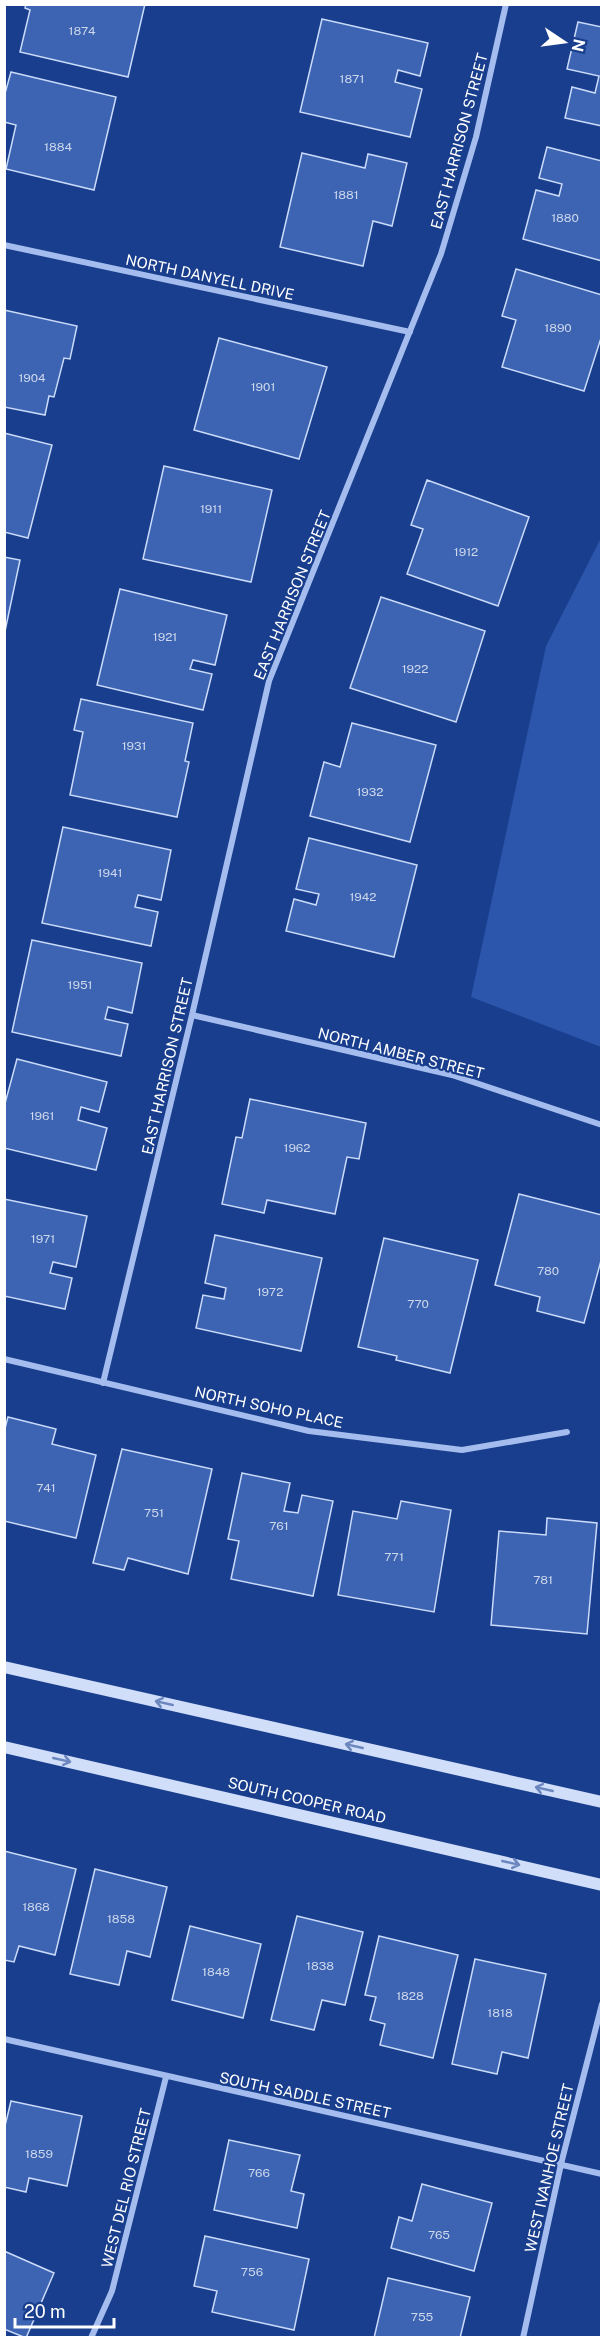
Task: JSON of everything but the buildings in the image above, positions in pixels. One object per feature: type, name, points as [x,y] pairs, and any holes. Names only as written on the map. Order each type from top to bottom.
[{"type":"main road","points":[[4,1667],[602,1802]]},
{"type":"main road","name":"SOUTH COOPER ROAD","points":[[4,1747],[602,1885]]},
{"type":"street","name":"EAST HARRISON STREET","points":[[103,1383],[192,1015],[269,681],[441,254],[476,137],[506,4]]},
{"type":"street","name":"NORTH DANYELL DRIVE","points":[[4,245],[410,332]]},
{"type":"street","name":"NORTH AMBER STREET","points":[[192,1015],[452,1075],[602,1125]]},
{"type":"street","name":"NORTH SOHO PLACE","points":[[4,1359],[309,1431],[462,1450],[567,1432]]},
{"type":"street","name":"WEST IVANHOE STREET","points":[[524,2337],[561,2164],[602,2004]]},
{"type":"street","name":"SOUTH SADDLE STREET","points":[[4,2039],[602,2174]]},
{"type":"street","name":"WEST DEL RIO STREET","points":[[91,2337],[112,2291],[166,2077]]},
{"type":"shaded area","points":[[601,538],[601,1047],[471,997],[546,646]]}]
